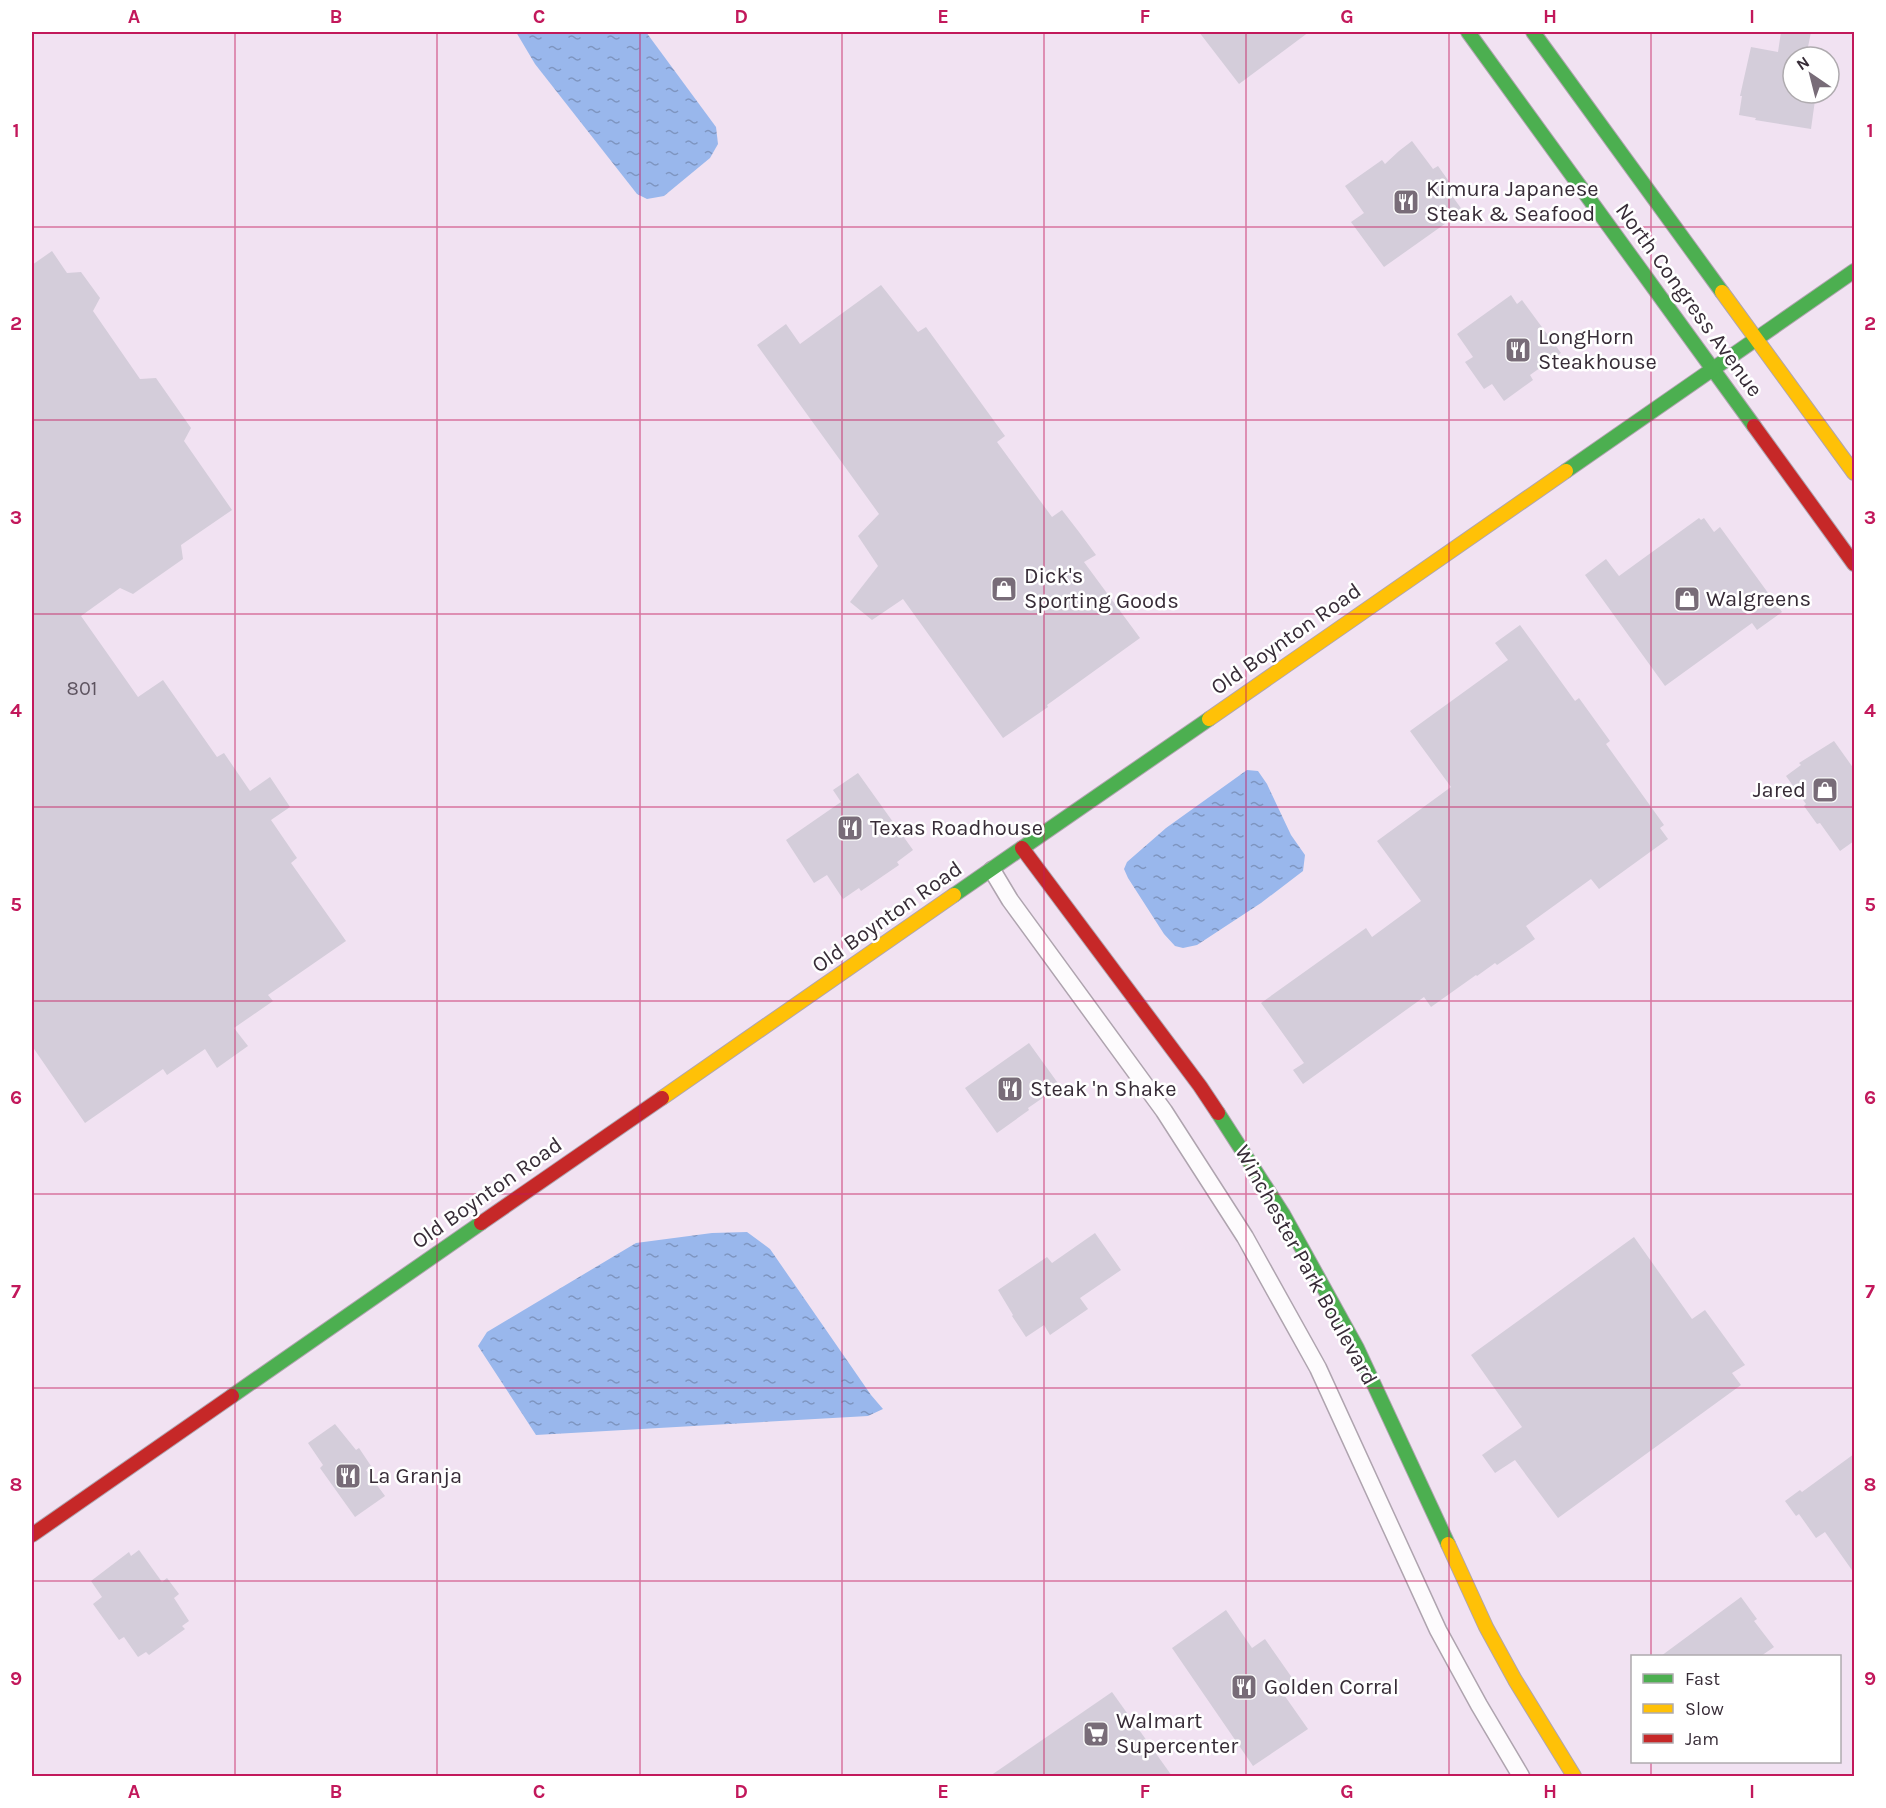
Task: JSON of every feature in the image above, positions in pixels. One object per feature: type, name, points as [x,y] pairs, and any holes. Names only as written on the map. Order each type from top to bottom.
[{"type":"street","name":"North Congress Avenue","points":[[1468,32],[1854,564]]},
{"type":"street","name":"North Congress Avenue","points":[[1533,32],[1854,473]]},
{"type":"street","name":"Old Boynton Road","points":[[32,1535],[1854,271]]},
{"type":"street","name":"Winchester Park Boulevard","points":[[1023,848],[1200,1086],[1283,1214],[1357,1348],[1486,1627],[1515,1680],[1574,1776]]},
{"type":"street","name":"Winchester Park Boulevard","points":[[992,870],[1010,900],[1164,1111],[1245,1237],[1318,1368],[1438,1630],[1521,1776]]},
{"type":"water","points":[[516,32],[646,32],[716,127],[718,144],[710,158],[664,196],[647,199],[637,194],[535,64]]},
{"type":"water","points":[[1247,770],[1258,771],[1267,784],[1291,835],[1305,855],[1303,871],[1261,903],[1197,945],[1183,948],[1175,946],[1164,934],[1124,869],[1127,862],[1166,828]]},
{"type":"water","points":[[747,1232],[770,1249],[883,1409],[868,1416],[536,1435],[478,1346],[487,1332],[636,1243],[712,1233]]},
{"type":"building","points":[[1199,32],[1309,32],[1239,84]]},
{"type":"building","points":[[1781,32],[1811,32],[1808,45],[1781,45],[1781,105],[1814,105],[1811,129],[1755,120],[1756,118],[1739,115],[1742,96],[1740,96],[1751,47],[1778,52]]},
{"type":"building","name":"Kimura Japanese Steak & Seafood","points":[[1412,141],[1433,169],[1438,166],[1455,190],[1450,193],[1463,211],[1384,267],[1351,222],[1364,213],[1345,186],[1382,160],[1385,164]]},
{"type":"building","points":[[52,251],[67,273],[81,272],[100,298],[93,311],[140,379],[156,378],[191,428],[184,441],[232,510],[181,545],[183,559],[133,594],[120,588],[81,616],[138,697],[163,680],[217,757],[224,753],[250,791],[270,777],[290,807],[271,820],[297,858],[291,863],[346,941],[268,995],[273,1001],[234,1028],[248,1046],[217,1068],[205,1049],[167,1075],[163,1069],[85,1123],[32,1046],[32,265]]},
{"type":"building","points":[[881,285],[918,332],[926,327],[1005,436],[997,442],[1052,517],[1062,510],[1096,555],[1084,562],[1140,638],[1003,738],[903,599],[872,620],[850,602],[878,566],[858,536],[879,514],[757,345],[786,324],[800,344]]},
{"type":"building","name":"LongHorn Steakhouse","points":[[1511,295],[1517,304],[1522,300],[1561,353],[1530,375],[1533,380],[1504,401],[1492,384],[1484,389],[1465,362],[1473,357],[1457,334]]},
{"type":"building","name":"Walgreens","points":[[1699,518],[1701,520],[1704,518],[1714,532],[1720,527],[1782,612],[1757,630],[1752,623],[1665,686],[1585,575],[1606,559],[1619,576]]},
{"type":"building","points":[[1520,625],[1575,701],[1579,698],[1610,741],[1606,744],[1664,825],[1660,828],[1668,839],[1599,889],[1591,879],[1526,926],[1535,939],[1497,965],[1495,963],[1476,975],[1431,1007],[1424,997],[1303,1084],[1293,1070],[1304,1063],[1261,1003],[1366,928],[1372,937],[1421,901],[1377,841],[1451,787],[1410,731],[1508,660],[1495,643]]},
{"type":"building","name":"Jared","points":[[1834,741],[1854,769],[1854,841],[1840,851],[1820,823],[1817,824],[1804,806],[1806,804],[1786,776],[1801,765],[1799,763]]},
{"type":"building","name":"Texas Roadhouse","points":[[858,773],[913,850],[897,862],[899,865],[861,891],[859,888],[843,899],[827,875],[814,883],[786,840],[841,802],[833,790]]},
{"type":"building","name":"Steak 'n Shake","points":[[1029,1043],[1060,1086],[997,1133],[965,1088]]},
{"type":"building","points":[[1095,1233],[1121,1270],[1080,1298],[1088,1309],[1050,1335],[1044,1325],[1026,1337],[998,1290],[1047,1257],[1052,1263]]},
{"type":"building","points":[[1634,1237],[1692,1319],[1705,1310],[1745,1365],[1732,1373],[1741,1385],[1558,1518],[1515,1460],[1495,1473],[1482,1455],[1522,1427],[1471,1355]]},
{"type":"building","name":"La Granja","points":[[335,1424],[356,1450],[359,1448],[371,1466],[366,1470],[385,1496],[355,1517],[320,1468],[323,1465],[308,1443]]},
{"type":"building","points":[[1854,1454],[1854,1573],[1825,1532],[1816,1538],[1799,1514],[1796,1516],[1785,1501],[1800,1490],[1802,1492]]},
{"type":"building","points":[[139,1550],[162,1582],[167,1578],[179,1594],[174,1598],[189,1621],[182,1626],[185,1629],[149,1655],[146,1652],[138,1657],[124,1637],[119,1640],[93,1604],[102,1597],[91,1581],[129,1552],[131,1556]]},
{"type":"building","points":[[1741,1597],[1757,1619],[1754,1621],[1774,1647],[1762,1655],[1662,1655]]},
{"type":"building","name":"Golden Corral","points":[[1226,1610],[1252,1648],[1265,1639],[1295,1682],[1282,1692],[1308,1729],[1253,1766],[1172,1648]]},
{"type":"building","name":"Walmart Supercenter","points":[[1112,1692],[1172,1776],[990,1776]]},
{"type":"traffic: fast","points":[[1468,32],[1754,426]]},
{"type":"traffic: fast","points":[[1533,32],[1722,292]]},
{"type":"traffic: fast","points":[[1566,471],[1854,271]]},
{"type":"traffic: fast","points":[[954,895],[1209,719]]},
{"type":"traffic: fast","points":[[1218,1113],[1283,1214],[1357,1348],[1448,1544]]},
{"type":"traffic: fast","points":[[232,1396],[481,1223]]},
{"type":"traffic: slow","points":[[1722,292],[1854,473]]},
{"type":"traffic: slow","points":[[1209,719],[1566,471]]},
{"type":"traffic: slow","points":[[662,1098],[954,895]]},
{"type":"traffic: slow","points":[[1448,1544],[1486,1627],[1515,1680],[1574,1776]]},
{"type":"traffic: jam","points":[[1754,426],[1854,564]]},
{"type":"traffic: jam","points":[[1022,848],[1218,1113]]},
{"type":"traffic: jam","points":[[481,1223],[662,1098]]},
{"type":"traffic: jam","points":[[32,1535],[232,1396]]},
{"type":"place","name":"Kimura Japanese Steak & Seafood","points":[[1406,202]]},
{"type":"place","name":"LongHorn Steakhouse","points":[[1518,350]]},
{"type":"place","name":"Dick's Sporting Goods","points":[[1004,589]]},
{"type":"place","name":"Walgreens","points":[[1687,599]]},
{"type":"place","name":"Jared","points":[[1825,790]]},
{"type":"place","name":"Texas Roadhouse","points":[[850,828]]},
{"type":"place","name":"Steak 'n Shake","points":[[1010,1089]]},
{"type":"place","name":"La Granja","points":[[348,1476]]},
{"type":"place","name":"Golden Corral","points":[[1244,1687]]},
{"type":"place","name":"Walmart Supercenter","points":[[1096,1734]]}]
